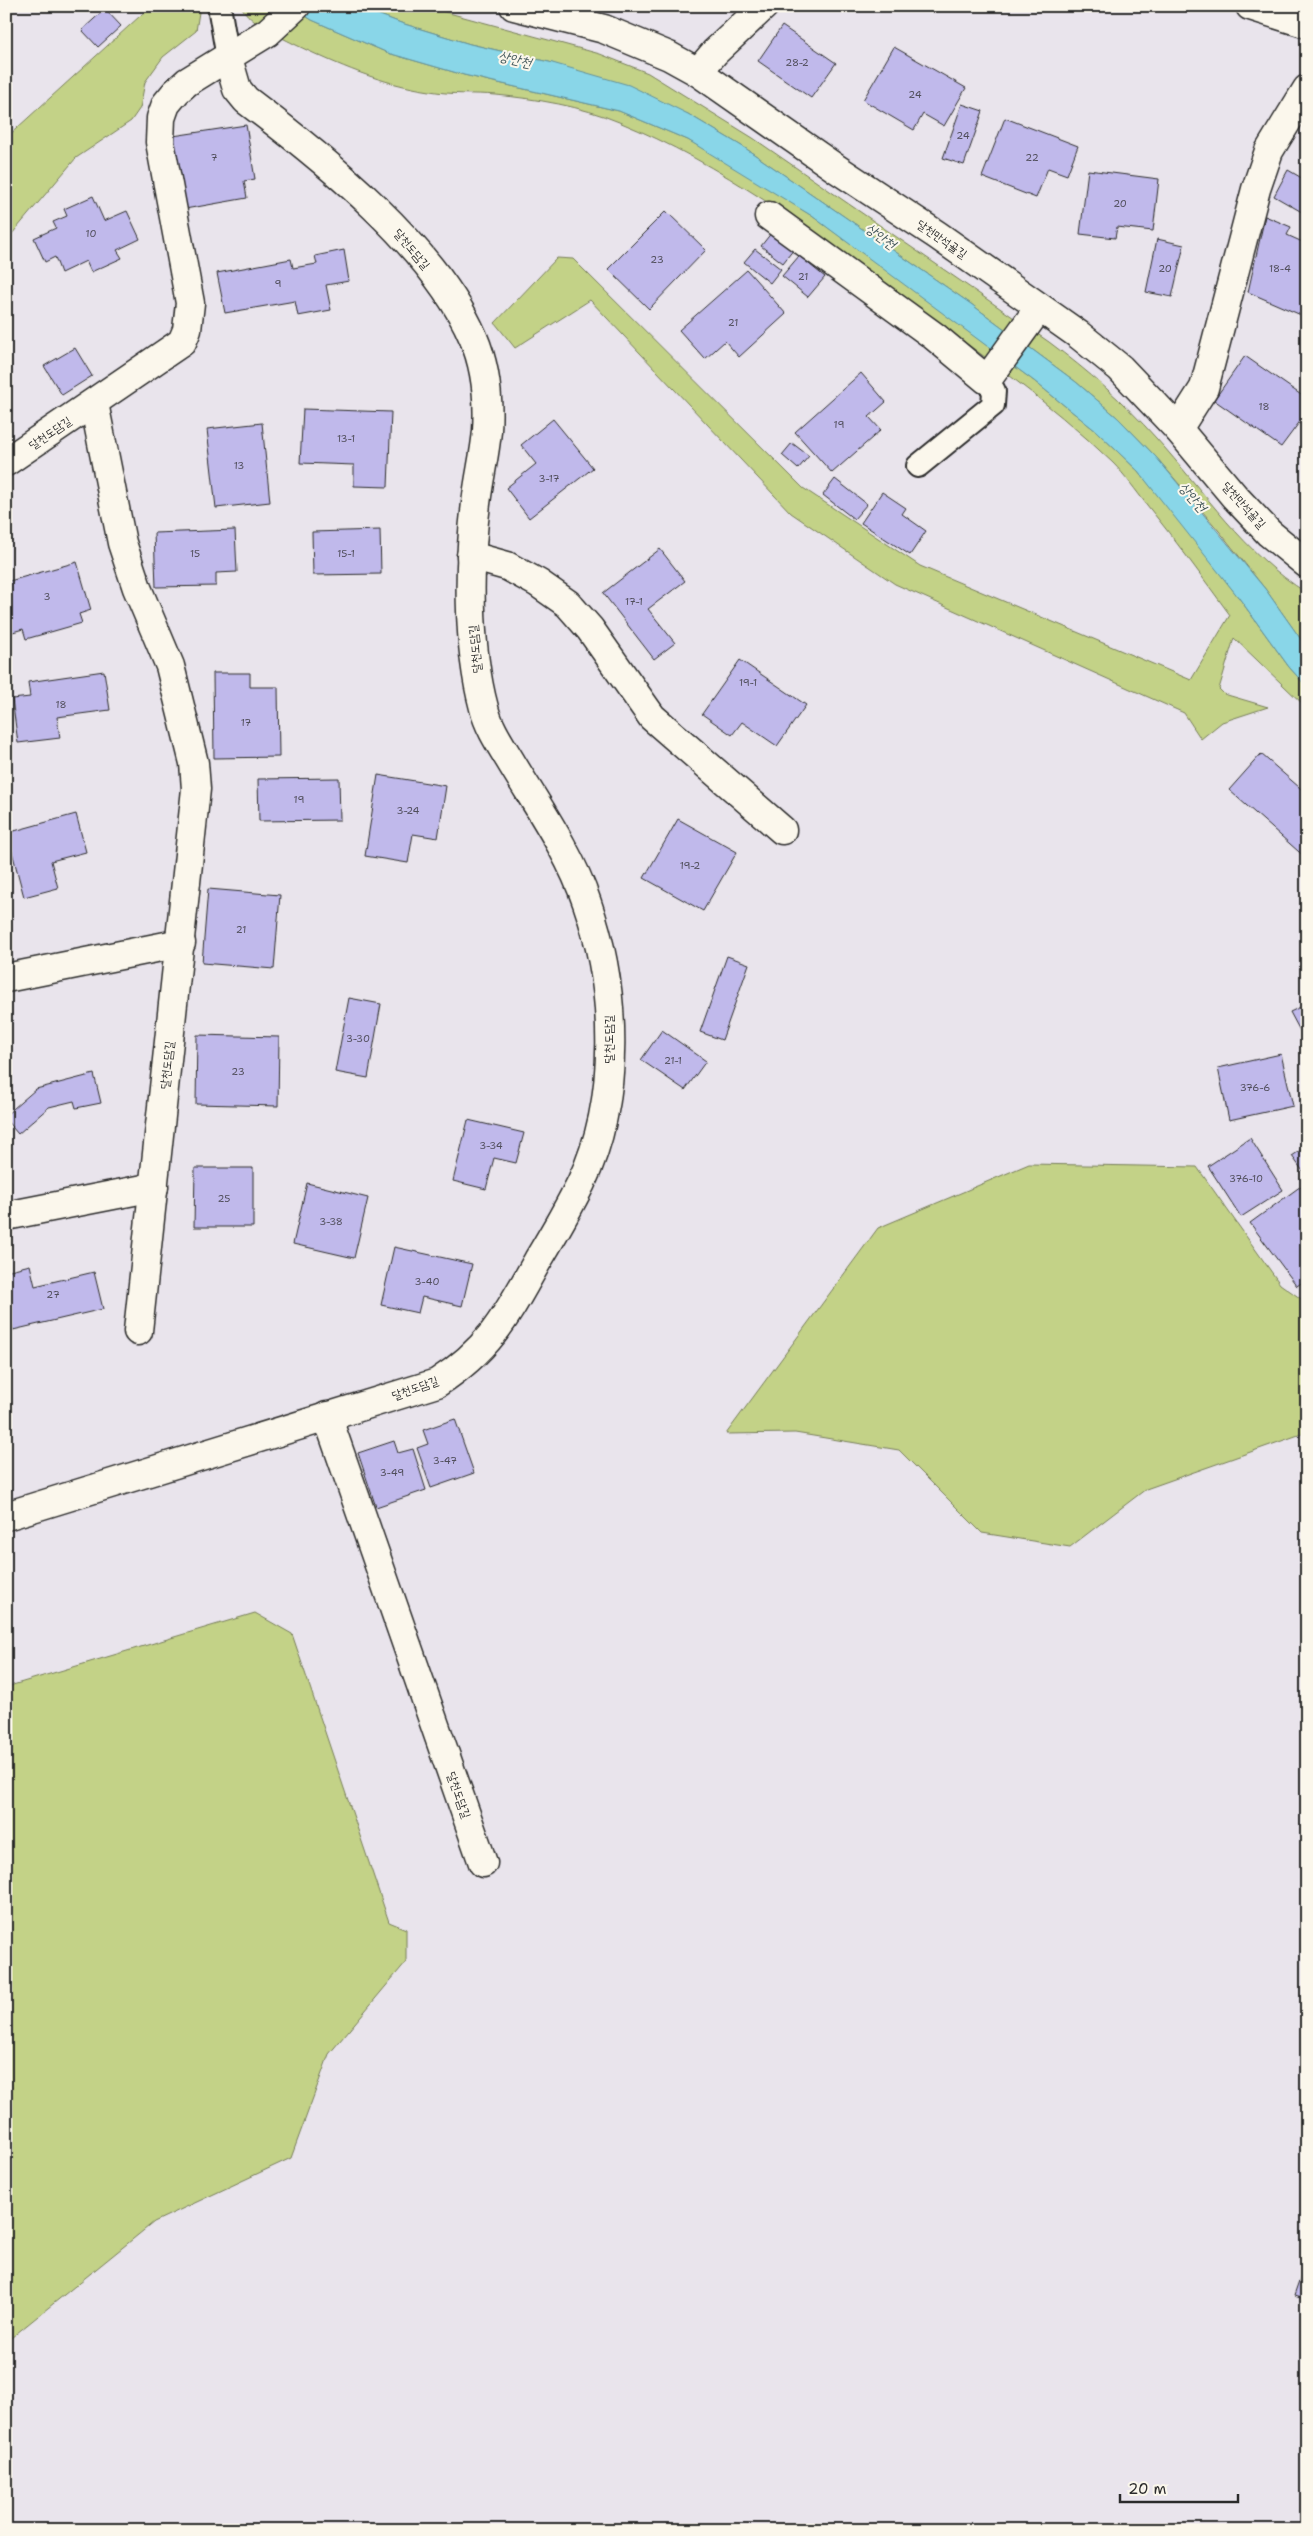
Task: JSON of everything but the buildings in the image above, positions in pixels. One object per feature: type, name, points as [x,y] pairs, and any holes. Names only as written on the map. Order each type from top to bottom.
[{"type":"street","name":"달천도담길","points":[[6,462],[177,348],[188,330],[190,304],[171,210],[159,131],[166,104],[187,82],[268,32],[296,6]]},
{"type":"street","name":"달천만석골길","points":[[514,6],[604,29],[642,44],[698,72],[1034,316],[1079,335],[1120,368],[1178,429],[1234,496],[1269,533],[1307,564]]},
{"type":"street","points":[[698,72],[715,52],[764,6]]},
{"type":"street","points":[[1250,6],[1307,24]]},
{"type":"street","name":"달천도담길","points":[[6,1516],[436,1382],[462,1366],[488,1342],[510,1311],[583,1180],[602,1121],[610,1068],[611,1019],[603,958],[587,900],[557,839],[496,736],[485,712],[476,675],[471,556],[477,497],[487,432],[488,400],[484,370],[474,338],[458,307],[392,225],[336,173],[246,100],[237,89],[228,58]]},
{"type":"street","points":[[1178,429],[1194,406],[1206,381],[1268,150],[1307,88]]},
{"type":"street","points":[[769,216],[934,336],[987,380],[1034,316]]},
{"type":"street","name":"달천도담길","points":[[94,403],[122,543],[137,588],[170,666],[194,763],[195,814],[138,1332]]},
{"type":"street","points":[[471,556],[507,566],[538,583],[568,604],[590,629],[652,717],[782,830]]},
{"type":"street","points":[[6,978],[180,944]]},
{"type":"street","points":[[6,1216],[154,1187]]},
{"type":"street","name":"달천도담길","points":[[327,1416],[483,1862]]},
{"type":"lane","points":[[219,6],[228,58]]},
{"type":"lane","points":[[918,466],[993,405],[994,391],[987,380]]},
{"type":"green space","points":[[151,6],[200,6],[196,31],[163,57],[145,82],[140,108],[131,121],[76,158],[6,241],[6,138]]},
{"type":"green space","points":[[241,6],[290,6],[312,20],[388,53],[464,75],[619,111],[688,140],[735,167],[812,216],[1034,381],[1096,431],[1138,471],[1182,524],[1289,667],[1307,687],[1307,708],[1234,638],[1219,689],[1224,694],[1268,707],[1222,722],[1201,739],[1184,713],[895,584],[791,513],[590,300],[515,348],[495,323],[557,258],[573,259],[803,488],[920,566],[1191,680],[1230,615],[1126,478],[1088,440],[1036,396],[955,335],[799,223],[729,178],[657,139],[619,122],[590,112],[559,104],[527,99],[430,91],[377,79],[310,52],[272,33],[257,24]]},
{"type":"green space","points":[[356,6],[423,6],[600,54],[648,73],[753,138],[1049,342],[1078,364],[1118,399],[1174,458],[1245,541],[1285,578],[1307,593],[1307,648],[1266,590],[1219,531],[1156,457],[1118,418],[1076,382],[971,304],[745,148],[688,114],[549,62],[470,44],[401,23]]},
{"type":"green space","points":[[1029,1164],[1197,1167],[1280,1284],[1307,1303],[1307,1432],[1146,1489],[1070,1547],[982,1533],[899,1450],[795,1433],[726,1434],[878,1228]]},
{"type":"green space","points":[[255,1613],[292,1634],[389,1922],[406,1929],[406,1962],[329,2054],[291,2158],[154,2222],[6,2342],[6,1687]]},
{"type":"water","name":"상안천","points":[[290,6],[356,6],[401,23],[470,44],[549,62],[629,85],[688,114],[745,148],[971,304],[1076,382],[1118,418],[1156,457],[1266,590],[1307,648],[1307,687],[1289,667],[1239,598],[1138,471],[1096,431],[1034,381],[812,216],[688,140],[619,111],[464,75],[388,53],[312,20]]}]
